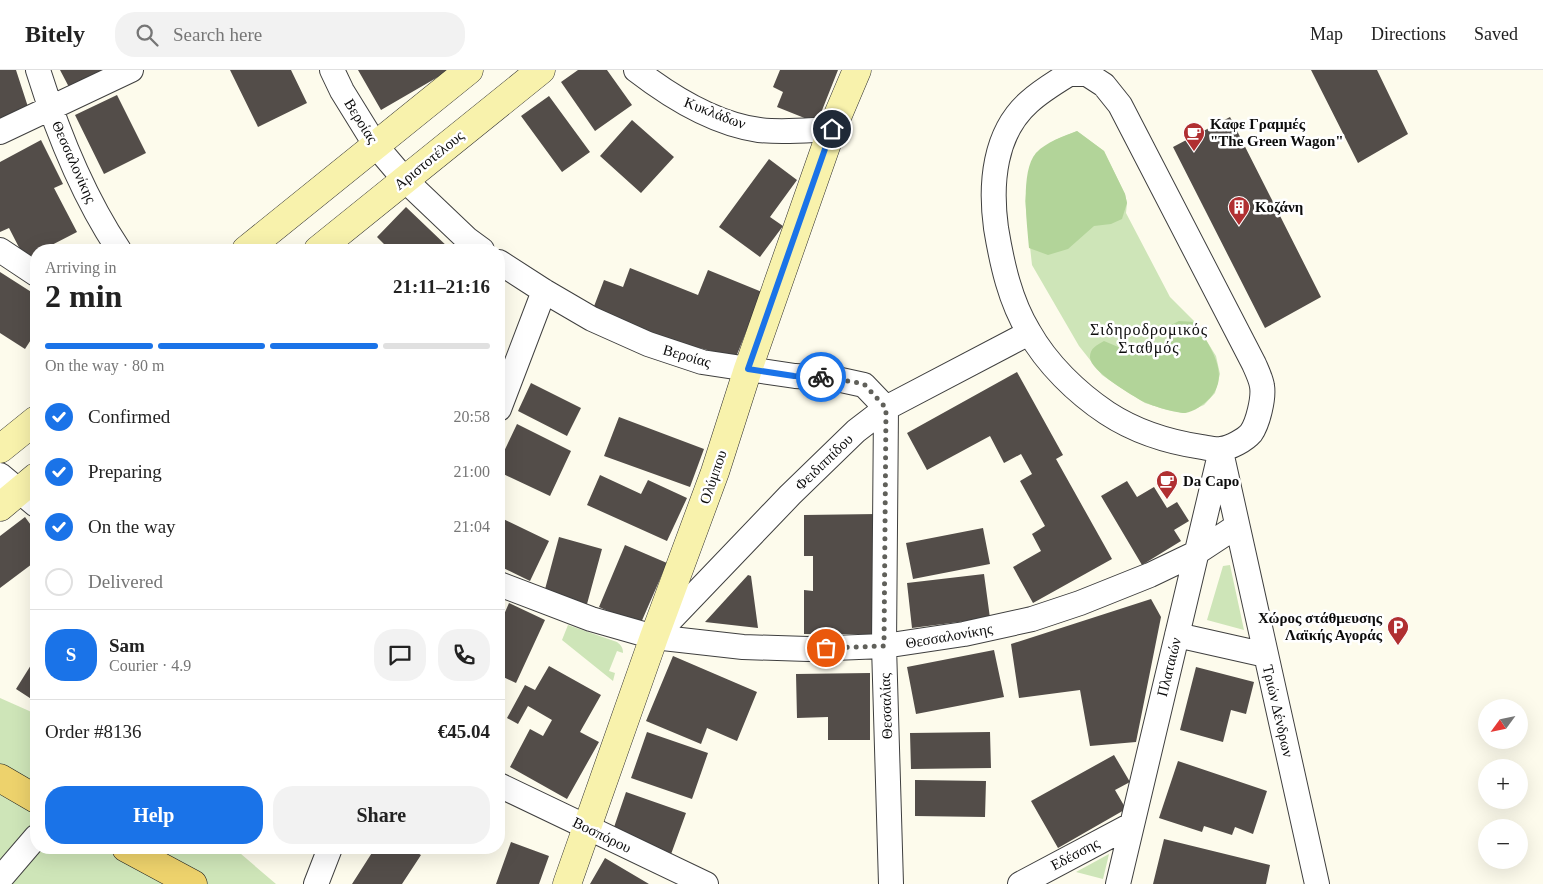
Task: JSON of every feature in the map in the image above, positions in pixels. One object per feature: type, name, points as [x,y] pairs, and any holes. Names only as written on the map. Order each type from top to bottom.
[{"type":"main road","points":[[0,778],[30,795]]},
{"type":"main road","points":[[137,854],[193,884]]},
{"type":"street","name":"Θεσσαλονίκης","points":[[38,70],[50,108],[94,206],[116,244]]},
{"type":"street","points":[[0,132],[131,70]]},
{"type":"street","name":"Βεροίας","points":[[332,70],[376,146],[405,180],[474,244]]},
{"type":"street","points":[[254,244],[469,70]]},
{"type":"street","name":"Αριστοτέλους","points":[[325,244],[541,70]]},
{"type":"street","name":"Κυκλάδων","points":[[636,70],[663,90],[692,107],[725,121],[758,129],[786,131],[832,129]]},
{"type":"street","name":"Ολύμπου","points":[[567,884],[715,472],[748,369],[832,129],[857,70]]},
{"type":"street","points":[[1068,72],[1087,74],[1104,85],[1120,105],[1254,364],[1262,386],[1261,403],[1257,419],[1250,433],[1237,443],[1221,450],[1163,440],[1108,414],[1068,381],[1046,357],[1029,332],[1017,309],[1001,256],[995,217],[993,184],[999,152],[1010,124],[1029,102],[1068,72]]},
{"type":"street","points":[[0,250],[30,270]]},
{"type":"street","name":"Βεροίας","points":[[505,266],[544,292],[592,319],[648,344],[702,362],[794,376],[832,378],[864,384],[886,408]]},
{"type":"street","points":[[505,393],[544,292]]},
{"type":"street","name":"Φειδιππίδου","points":[[654,638],[823,462],[856,431],[886,408],[1029,332]]},
{"type":"street","name":"Θεσσαλίας","points":[[886,408],[884,646],[891,884]]},
{"type":"street","points":[[0,449],[30,425]]},
{"type":"street","name":"Τριών Δένδρων","points":[[1221,450],[1317,884]]},
{"type":"street","name":"Πλαταιών","points":[[1118,884],[1221,450]]},
{"type":"street","name":"Θεσσαλονίκης","points":[[505,586],[591,619],[654,638],[743,647],[808,649],[884,646],[964,634],[1032,619],[1080,603],[1196,553],[1238,526]]},
{"type":"street","points":[[1177,635],[1266,655]]},
{"type":"street","name":"Βοσπόρου","points":[[505,788],[706,884]]},
{"type":"street","name":"Εδέσσης","points":[[1030,883],[1131,825]]},
{"type":"street","points":[[0,879],[30,844]]},
{"type":"street","points":[[316,884],[328,854]]},
{"type":"green space","points":[[1077,131],[1104,151],[1125,194],[1127,203],[1126,213],[1170,297],[1195,322],[1216,356],[1220,374],[1215,393],[1204,405],[1185,413],[1167,410],[1145,403],[1102,375],[1079,346],[1032,265],[1025,201],[1029,170],[1036,153],[1055,140]]},
{"type":"green space","points":[[1077,131],[1104,151],[1125,194],[1127,203],[1122,219],[1111,224],[1094,226],[1068,249],[1048,255],[1029,248],[1026,212],[1028,172],[1031,161],[1040,149],[1055,140]]},
{"type":"green space","points":[[1179,321],[1195,322],[1216,359],[1218,369],[1219,379],[1216,389],[1208,400],[1192,411],[1185,413],[1176,412],[1144,402],[1112,382],[1096,369],[1092,362],[1090,357],[1091,351],[1104,341],[1123,349],[1158,357],[1167,340],[1169,326]]},
{"type":"green space","points":[[1230,565],[1244,630],[1207,620],[1223,566]]},
{"type":"green space","points":[[568,625],[621,645],[623,653],[617,651],[609,671],[615,673],[613,681],[562,640]]},
{"type":"green space","points":[[0,698],[30,711],[30,854],[241,854],[276,884],[0,884]]},
{"type":"green space","points":[[1109,854],[1103,879],[1076,872]]},
{"type":"building","points":[[0,70],[16,70],[29,110],[0,122]]},
{"type":"building","points":[[60,70],[107,70],[70,89]]},
{"type":"building","points":[[230,70],[291,70],[307,103],[258,127]]},
{"type":"building","points":[[358,70],[450,70],[381,110]]},
{"type":"building","points":[[578,70],[607,70],[632,105],[595,131],[561,82]]},
{"type":"building","points":[[780,70],[838,70],[817,123],[777,107],[783,92],[773,87]]},
{"type":"building","points":[[1311,70],[1377,70],[1408,134],[1358,163]]},
{"type":"building","points":[[117,95],[146,153],[104,174],[75,115]]},
{"type":"building","points":[[549,96],[590,152],[562,172],[521,116]]},
{"type":"building","name":"Κοζάνη","points":[[1230,117],[1321,297],[1265,328],[1173,147]]},
{"type":"building","points":[[632,120],[674,157],[641,193],[600,156]]},
{"type":"building","points":[[41,140],[63,184],[54,188],[77,232],[54,244],[30,244],[30,256],[25,259],[9,228],[0,232],[0,162]]},
{"type":"building","points":[[769,159],[797,180],[770,217],[783,226],[760,257],[719,227]]},
{"type":"building","points":[[406,207],[445,244],[384,244],[377,237]]},
{"type":"building","points":[[630,268],[698,295],[708,270],[762,292],[736,357],[679,343],[593,309],[604,280],[623,287]]},
{"type":"building","points":[[0,272],[30,291],[30,341],[25,349],[0,333]]},
{"type":"building","points":[[1017,372],[1063,455],[1056,459],[1112,559],[1033,603],[1013,567],[1041,551],[1032,534],[1045,526],[1020,481],[1032,474],[1021,454],[1004,463],[990,436],[927,470],[907,433]]},
{"type":"building","points":[[531,383],[581,408],[567,436],[518,411]]},
{"type":"building","points":[[619,417],[704,449],[690,487],[604,456]]},
{"type":"building","points":[[517,424],[571,451],[550,496],[505,475],[505,449]]},
{"type":"building","points":[[600,475],[641,494],[648,480],[687,498],[667,541],[587,505]]},
{"type":"building","points":[[1127,481],[1137,497],[1154,487],[1167,508],[1177,502],[1189,521],[1174,530],[1181,541],[1142,565],[1101,496]]},
{"type":"building","points":[[877,514],[878,634],[804,634],[804,590],[813,591],[813,556],[804,556],[804,515]]},
{"type":"building","points":[[25,517],[30,524],[30,566],[0,588],[0,536]]},
{"type":"building","points":[[505,520],[549,541],[530,581],[505,569]]},
{"type":"building","points":[[983,528],[990,564],[913,579],[906,543]]},
{"type":"building","points":[[559,537],[602,549],[587,604],[544,593]]},
{"type":"building","points":[[625,545],[667,563],[640,625],[599,607]]},
{"type":"building","points":[[984,574],[990,618],[912,628],[907,583]]},
{"type":"building","points":[[748,575],[751,576],[758,628],[705,622]]},
{"type":"building","points":[[1151,599],[1161,617],[1136,742],[1090,746],[1080,690],[1019,698],[1011,644]]},
{"type":"building","points":[[509,603],[545,620],[516,683],[505,678],[505,612]]},
{"type":"building","points":[[994,650],[1004,697],[916,714],[907,667]]},
{"type":"building","points":[[673,656],[757,692],[737,741],[707,728],[701,744],[646,721]]},
{"type":"building","points":[[549,666],[601,695],[580,732],[599,742],[567,799],[510,767],[530,729],[543,736],[552,720],[528,706],[518,724],[507,718],[525,685],[535,690]]},
{"type":"building","points":[[30,667],[30,698],[16,689]]},
{"type":"building","points":[[1196,667],[1254,682],[1246,714],[1231,710],[1223,742],[1180,730]]},
{"type":"building","points":[[870,673],[870,740],[828,740],[828,717],[797,718],[796,674]]},
{"type":"building","points":[[647,732],[708,753],[692,799],[631,778]]},
{"type":"building","points":[[990,732],[991,768],[911,769],[910,733]]},
{"type":"building","points":[[1114,755],[1130,782],[1115,790],[1126,809],[1058,848],[1031,801]]},
{"type":"building","points":[[1178,761],[1267,791],[1253,834],[1235,827],[1232,835],[1204,826],[1202,832],[1159,818]]},
{"type":"building","points":[[915,780],[986,781],[985,817],[915,816]]},
{"type":"building","points":[[626,792],[686,813],[670,857],[611,836]]},
{"type":"building","points":[[1164,839],[1270,865],[1266,884],[1153,884]]},
{"type":"building","points":[[511,842],[549,856],[539,884],[496,884]]},
{"type":"building","points":[[371,854],[421,855],[402,884],[352,884]]},
{"type":"building","points":[[605,858],[649,884],[590,884]]},
{"type":"way so far","points":[[821,377],[864,384],[886,408],[884,646],[826,648]]},
{"type":"place","name":"Καφε Γραμμές \"The Green Wagon\"","points":[[1194,152]]},
{"type":"place","name":"Κοζάνη","points":[[1239,226]]},
{"type":"place","name":"Da Capo","points":[[1167,500]]},
{"type":"place","name":"Χώρος στάθμευσης Λαϊκής Αγοράς","points":[[1398,646]]},
{"type":"district","name":"Σιδηροδρομικός Σταθμός","points":[[1149,338]]},
{"type":"route","points":[[821,377],[794,376],[748,369],[832,129]]}]
